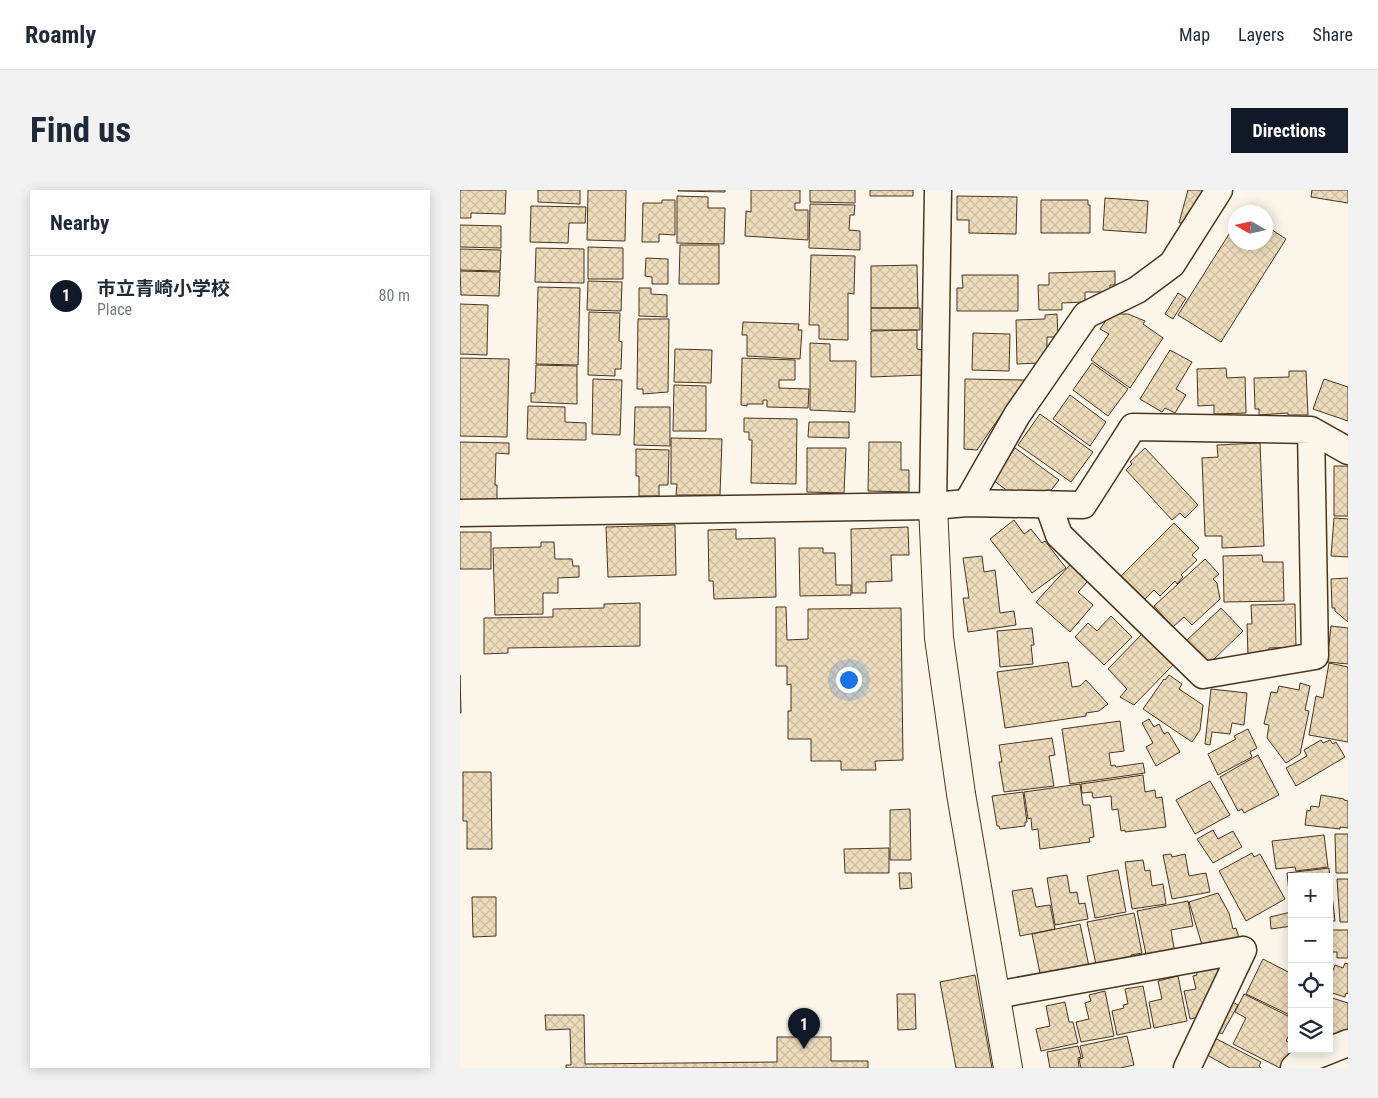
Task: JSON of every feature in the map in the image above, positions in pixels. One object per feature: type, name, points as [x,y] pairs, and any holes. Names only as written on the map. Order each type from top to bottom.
[{"type":"street","points":[[938,190],[933,506],[939,638],[961,794],[1008,1068]]},
{"type":"street","points":[[967,503],[1017,414],[1086,315],[1137,290],[1172,264],[1219,190]]},
{"type":"street","points":[[460,513],[933,506],[967,503],[1083,505],[1133,427],[1311,430],[1348,451]]},
{"type":"street","points":[[1048,504],[1059,535],[1203,675],[1315,656],[1311,430]]},
{"type":"street","points":[[996,995],[1243,950],[1187,1068]]},
{"type":"street","points":[[1294,1068],[1300,1062],[1348,1043]]},
{"type":"building","points":[[460,190],[506,190],[505,214],[471,213],[471,218],[460,218]]},
{"type":"building","points":[[538,190],[580,190],[580,204],[538,202]]},
{"type":"building","points":[[588,190],[626,190],[625,241],[587,240]]},
{"type":"building","points":[[725,190],[725,192],[678,191]]},
{"type":"building","points":[[751,190],[800,190],[800,203],[795,203],[795,210],[808,210],[808,240],[745,236],[746,211],[751,212]]},
{"type":"building","points":[[810,190],[855,190],[855,203],[810,202]]},
{"type":"building","points":[[870,190],[913,190],[913,196],[870,196]]},
{"type":"building","points":[[1188,190],[1206,190],[1186,223],[1179,223]]},
{"type":"building","points":[[1312,190],[1348,190],[1348,203],[1311,197]]},
{"type":"building","points":[[677,196],[708,197],[708,208],[725,208],[724,244],[677,243]]},
{"type":"building","points":[[957,196],[1017,197],[1016,234],[969,233],[969,220],[957,220]]},
{"type":"building","points":[[1105,198],[1148,201],[1146,233],[1103,230]]},
{"type":"building","points":[[662,200],[675,200],[675,235],[659,234],[659,242],[642,242],[643,203],[662,203]]},
{"type":"building","points":[[1041,200],[1088,200],[1088,205],[1090,205],[1090,233],[1041,233]]},
{"type":"building","points":[[810,204],[855,205],[854,215],[850,215],[849,230],[860,231],[860,250],[809,248]]},
{"type":"building","points":[[531,206],[586,207],[585,223],[569,223],[568,243],[530,242]]},
{"type":"building","points":[[460,225],[501,226],[501,248],[460,247]]},
{"type":"building","points":[[1273,231],[1286,239],[1221,342],[1178,315],[1228,236],[1228,250],[1273,250]]},
{"type":"building","points":[[680,245],[719,245],[719,284],[679,284]]},
{"type":"building","points":[[588,247],[623,248],[623,279],[588,279]]},
{"type":"building","points":[[536,248],[584,249],[584,283],[535,282]]},
{"type":"building","points":[[460,249],[501,250],[500,271],[460,270]]},
{"type":"building","points":[[811,255],[855,256],[854,294],[848,293],[848,340],[819,339],[819,325],[809,325]]},
{"type":"building","points":[[646,258],[668,259],[668,284],[652,284],[652,277],[645,276]]},
{"type":"building","points":[[917,265],[918,308],[871,308],[871,266]]},
{"type":"building","points":[[460,271],[500,272],[499,296],[461,295]]},
{"type":"building","points":[[1115,271],[1115,285],[1110,285],[1110,292],[1085,292],[1085,302],[1062,303],[1062,310],[1039,310],[1038,285],[1049,285],[1049,273]]},
{"type":"building","points":[[962,275],[1018,275],[1018,311],[957,311],[957,288],[963,288]]},
{"type":"building","points":[[588,281],[622,282],[621,311],[587,310]]},
{"type":"building","points":[[538,287],[580,288],[578,365],[536,364]]},
{"type":"building","points":[[639,288],[651,288],[651,294],[667,295],[667,317],[639,316]]},
{"type":"building","points":[[1178,293],[1186,298],[1173,319],[1165,314]]},
{"type":"building","points":[[460,304],[488,305],[487,355],[460,354]]},
{"type":"building","points":[[871,308],[920,308],[920,330],[871,330]]},
{"type":"building","points":[[589,312],[620,313],[621,369],[615,369],[615,376],[588,375]]},
{"type":"building","points":[[1057,314],[1058,337],[1047,337],[1047,353],[1039,363],[1017,364],[1016,320],[1045,319],[1045,315]]},
{"type":"building","points":[[1128,314],[1145,321],[1143,324],[1163,338],[1130,388],[1091,360],[1109,334],[1100,329],[1109,316]]},
{"type":"building","points":[[638,319],[669,319],[668,392],[643,394],[643,389],[637,389]]},
{"type":"building","points":[[743,322],[799,324],[798,330],[802,330],[800,359],[747,356],[747,335],[742,335]]},
{"type":"building","points":[[917,330],[917,349],[922,350],[923,375],[871,377],[871,331]]},
{"type":"building","points":[[973,333],[1010,334],[1009,371],[972,370]]},
{"type":"building","points":[[810,343],[830,344],[830,361],[856,361],[855,412],[810,410]]},
{"type":"building","points":[[675,349],[712,350],[711,383],[674,382]]},
{"type":"building","points":[[1170,350],[1192,362],[1176,389],[1186,395],[1175,413],[1165,408],[1162,412],[1140,399]]},
{"type":"building","points":[[460,358],[509,359],[507,437],[460,436]]},
{"type":"building","points":[[742,358],[795,360],[795,380],[779,380],[779,388],[809,389],[808,408],[767,407],[767,400],[763,400],[763,404],[741,405]]},
{"type":"building","points":[[1092,363],[1128,389],[1108,416],[1073,390]]},
{"type":"building","points":[[536,365],[577,366],[577,404],[531,402],[531,393],[535,393]]},
{"type":"building","points":[[1226,368],[1227,378],[1245,377],[1246,413],[1214,414],[1214,405],[1198,406],[1197,369]]},
{"type":"building","points":[[1289,371],[1306,371],[1308,415],[1288,415],[1288,413],[1259,415],[1259,409],[1255,409],[1254,378],[1289,377]]},
{"type":"building","points":[[593,379],[622,380],[620,435],[592,434]]},
{"type":"building","points":[[965,379],[1025,380],[977,450],[964,449]]},
{"type":"building","points":[[1324,379],[1348,387],[1348,421],[1313,409]]},
{"type":"building","points":[[674,385],[706,386],[706,431],[673,431]]},
{"type":"building","points":[[1070,395],[1106,422],[1090,446],[1053,419]]},
{"type":"building","points":[[528,406],[565,407],[565,422],[586,423],[586,440],[527,439]]},
{"type":"building","points":[[635,407],[670,407],[670,446],[634,445]]},
{"type":"building","points":[[1040,414],[1093,452],[1071,482],[1018,445]]},
{"type":"building","points":[[744,418],[797,419],[796,484],[751,483],[752,440],[749,440],[749,432],[744,432]]},
{"type":"building","points":[[809,422],[849,422],[849,438],[808,437]]},
{"type":"building","points":[[671,438],[722,439],[720,495],[676,495],[677,484],[671,484]]},
{"type":"building","points":[[460,442],[509,443],[509,454],[496,453],[495,485],[497,485],[497,504],[460,503]]},
{"type":"building","points":[[869,442],[901,442],[901,470],[909,470],[909,492],[868,491]]},
{"type":"building","points":[[1260,443],[1264,546],[1222,548],[1222,536],[1205,536],[1202,458],[1218,457],[1217,445]]},
{"type":"building","points":[[807,448],[846,448],[844,493],[807,492]]},
{"type":"building","points":[[1015,448],[1059,480],[1049,493],[1009,492],[993,480]]},
{"type":"building","points":[[1145,448],[1198,505],[1185,518],[1180,513],[1172,520],[1126,470],[1132,464],[1130,462]]},
{"type":"building","points":[[636,449],[669,450],[668,485],[659,485],[659,496],[639,496],[639,476],[636,476]]},
{"type":"building","points":[[1334,466],[1348,466],[1348,516],[1334,516]]},
{"type":"building","points":[[1334,518],[1348,519],[1348,557],[1331,556]]},
{"type":"building","points":[[1014,520],[1024,534],[1031,529],[1042,543],[1045,541],[1066,568],[1032,593],[990,539]]},
{"type":"building","points":[[1174,523],[1199,548],[1192,555],[1197,560],[1181,575],[1183,577],[1177,584],[1175,581],[1160,596],[1154,590],[1145,599],[1121,576]]},
{"type":"building","points":[[675,525],[676,575],[608,577],[606,527]]},
{"type":"building","points":[[908,527],[909,555],[891,555],[892,581],[866,582],[866,593],[852,593],[851,529]]},
{"type":"building","points":[[736,529],[736,539],[775,538],[776,597],[714,599],[713,581],[709,581],[708,530]]},
{"type":"building","points":[[460,532],[491,532],[491,569],[460,569]]},
{"type":"building","points":[[541,542],[554,542],[555,559],[572,559],[573,566],[579,566],[579,577],[558,578],[558,593],[543,593],[543,614],[495,615],[493,548],[541,547]]},
{"type":"building","points":[[799,548],[823,548],[823,553],[835,553],[836,585],[851,585],[851,595],[800,596]]},
{"type":"building","points":[[1262,555],[1263,562],[1283,562],[1284,601],[1224,602],[1223,556]]},
{"type":"building","points":[[982,556],[984,572],[995,570],[1000,613],[1014,611],[1016,625],[968,632],[963,598],[969,598],[963,558]]},
{"type":"building","points":[[1205,559],[1219,574],[1213,579],[1217,583],[1220,599],[1192,625],[1184,617],[1173,627],[1154,606]]},
{"type":"building","points":[[1070,565],[1088,581],[1078,592],[1093,605],[1070,632],[1036,602]]},
{"type":"building","points":[[1348,578],[1348,622],[1335,611],[1335,608],[1332,608],[1331,579]]},
{"type":"building","points":[[640,603],[640,646],[508,648],[508,653],[484,654],[484,618],[553,617],[553,609],[604,608],[604,604]]},
{"type":"building","points":[[1295,604],[1296,647],[1269,648],[1269,656],[1248,656],[1247,624],[1252,624],[1251,605]]},
{"type":"building","points":[[776,607],[786,607],[787,640],[808,639],[808,609],[901,608],[903,760],[875,761],[876,770],[841,770],[841,761],[811,761],[811,739],[788,739],[788,711],[791,711],[791,684],[787,685],[787,666],[776,666]]},
{"type":"building","points":[[1221,608],[1243,631],[1209,664],[1186,641]]},
{"type":"building","points":[[1111,616],[1132,637],[1104,665],[1075,637],[1088,623],[1097,631]]},
{"type":"building","points":[[1331,626],[1348,628],[1348,664],[1327,662]]},
{"type":"building","points":[[1032,628],[1034,645],[1031,645],[1033,664],[1000,667],[997,631]]},
{"type":"building","points":[[1142,634],[1173,665],[1134,705],[1120,697],[1127,689],[1108,669]]},
{"type":"building","points":[[1068,662],[1072,687],[1080,686],[1086,680],[1108,704],[1099,711],[1086,713],[1086,716],[1005,728],[997,672]]},
{"type":"building","points":[[1329,663],[1348,667],[1348,742],[1309,735],[1316,696],[1323,698]]},
{"type":"building","points":[[460,675],[461,713],[460,713]]},
{"type":"building","points":[[1169,675],[1182,684],[1179,689],[1203,705],[1200,730],[1192,742],[1143,709],[1164,679]]},
{"type":"building","points":[[1300,683],[1310,686],[1305,710],[1309,711],[1300,754],[1286,763],[1267,738],[1269,725],[1264,724],[1271,692],[1277,693],[1279,686],[1299,690]]},
{"type":"building","points":[[1211,689],[1247,693],[1244,725],[1232,723],[1230,734],[1212,732],[1210,745],[1205,744]]},
{"type":"building","points":[[1149,719],[1154,727],[1159,724],[1164,734],[1168,732],[1180,752],[1156,766],[1146,747],[1153,743],[1142,723]]},
{"type":"building","points":[[1120,721],[1124,751],[1109,753],[1111,766],[1143,763],[1145,773],[1070,784],[1062,729]]},
{"type":"building","points":[[1248,729],[1257,748],[1250,752],[1252,757],[1218,775],[1208,754],[1236,739],[1234,736]]},
{"type":"building","points":[[1052,738],[1055,755],[1049,756],[1054,786],[1004,792],[999,762],[1002,762],[999,745]]},
{"type":"building","points":[[1321,740],[1323,743],[1330,740],[1333,744],[1336,742],[1345,757],[1296,786],[1286,768],[1307,756],[1304,750]]},
{"type":"building","points":[[1258,755],[1279,795],[1244,813],[1242,809],[1238,811],[1220,777]]},
{"type":"building","points":[[463,772],[491,772],[492,849],[467,849],[467,821],[463,821]]},
{"type":"building","points":[[1143,775],[1145,792],[1155,790],[1156,798],[1162,797],[1166,827],[1121,831],[1118,809],[1112,810],[1111,796],[1093,798],[1092,792],[1082,793],[1081,784]]},
{"type":"building","points":[[1210,781],[1230,815],[1195,834],[1176,800]]},
{"type":"building","points":[[1080,784],[1083,805],[1090,805],[1094,837],[1089,838],[1090,842],[1040,849],[1038,829],[1032,830],[1031,818],[1028,819],[1024,792]]},
{"type":"building","points":[[1023,792],[1027,822],[1025,822],[1025,826],[1000,829],[997,826],[992,796]]},
{"type":"building","points":[[1321,795],[1348,801],[1348,828],[1340,827],[1340,829],[1305,825],[1307,810],[1310,811],[1311,806],[1319,807]]},
{"type":"building","points":[[910,809],[911,860],[890,860],[890,810]]},
{"type":"building","points":[[1213,830],[1218,839],[1233,831],[1242,847],[1213,863],[1197,839]]},
{"type":"building","points":[[1335,834],[1348,834],[1348,873],[1336,873]]},
{"type":"building","points":[[1324,835],[1328,867],[1296,871],[1295,867],[1276,869],[1272,841]]},
{"type":"building","points":[[889,848],[889,873],[845,873],[844,849]]},
{"type":"building","points":[[1252,853],[1254,857],[1260,854],[1285,899],[1246,921],[1219,871]]},
{"type":"building","points":[[1171,854],[1172,857],[1185,854],[1189,876],[1206,873],[1210,892],[1172,899],[1163,855]]},
{"type":"building","points":[[1143,860],[1145,871],[1150,870],[1152,886],[1163,884],[1166,904],[1132,909],[1125,862]]},
{"type":"building","points":[[1329,868],[1330,873],[1288,873],[1288,883],[1287,873]]},
{"type":"building","points":[[1118,870],[1126,912],[1095,918],[1087,876]]},
{"type":"building","points":[[899,873],[911,873],[912,888],[900,889]]},
{"type":"building","points":[[1067,875],[1070,893],[1077,892],[1079,904],[1085,903],[1088,919],[1055,925],[1047,878]]},
{"type":"building","points":[[1337,879],[1348,879],[1348,922],[1340,922]]},
{"type":"building","points":[[1032,888],[1036,907],[1050,905],[1055,929],[1020,936],[1012,891]]},
{"type":"building","points":[[1218,893],[1229,913],[1233,929],[1236,928],[1240,941],[1217,948],[1215,941],[1202,945],[1189,902]]},
{"type":"building","points":[[472,897],[496,897],[496,936],[473,937]]},
{"type":"building","points":[[1188,901],[1193,926],[1171,930],[1175,954],[1147,959],[1137,911]]},
{"type":"building","points":[[1333,903],[1335,921],[1333,921]]},
{"type":"building","points":[[1134,913],[1142,953],[1131,955],[1132,962],[1097,969],[1087,922]]},
{"type":"building","points":[[1288,913],[1288,927],[1271,929],[1270,917]]},
{"type":"building","points":[[1080,924],[1090,971],[1042,983],[1032,934]]},
{"type":"building","points":[[1333,930],[1348,930],[1348,958],[1337,958],[1337,952],[1333,952]]},
{"type":"building","points":[[1263,959],[1288,972],[1288,1014],[1246,994]]},
{"type":"building","points":[[1220,962],[1225,984],[1207,1015],[1190,1019],[1184,991],[1196,989],[1193,976],[1197,975],[1196,968]]},
{"type":"building","points":[[1345,963],[1348,964],[1348,994],[1346,993],[1345,997],[1333,993],[1333,970],[1335,965],[1343,968]]},
{"type":"building","points":[[975,975],[992,1068],[956,1068],[940,982]]},
{"type":"building","points":[[1178,976],[1187,1021],[1154,1028],[1149,1002],[1162,999],[1158,981]]},
{"type":"building","points":[[1143,986],[1151,1028],[1117,1035],[1112,1011],[1124,1008],[1123,1005],[1128,1004],[1125,989]]},
{"type":"building","points":[[1105,991],[1114,1036],[1081,1042],[1076,1022],[1089,1019],[1085,1003],[1091,1001],[1089,995]]},
{"type":"building","points":[[897,994],[915,994],[916,1029],[898,1030]]},
{"type":"building","points":[[1244,994],[1288,1016],[1288,1037],[1286,1041],[1288,1042],[1288,1053],[1291,1053],[1284,1068],[1280,1068],[1233,1044],[1246,1018],[1235,1012]]},
{"type":"building","points":[[1333,998],[1348,1003],[1348,1031],[1333,1044]]},
{"type":"building","points":[[1231,1001],[1238,1005],[1222,1034],[1216,1031]]},
{"type":"building","points":[[1065,1002],[1069,1022],[1073,1022],[1078,1043],[1041,1051],[1036,1029],[1050,1026],[1046,1006]]},
{"type":"building","points":[[545,1015],[584,1015],[585,1064],[777,1062],[777,1037],[831,1037],[831,1061],[868,1061],[868,1068],[566,1068],[566,1065],[571,1065],[570,1029],[546,1030]]},
{"type":"building","points":[[1127,1036],[1134,1065],[1120,1068],[1081,1068],[1079,1059],[1083,1058],[1080,1046]]},
{"type":"building","points":[[1211,1036],[1261,1062],[1259,1066],[1261,1068],[1230,1068],[1202,1052]]},
{"type":"building","points":[[1078,1046],[1081,1057],[1078,1058],[1079,1068],[1050,1068],[1047,1052]]},
{"type":"place","name":"市立青崎小学校","points":[[804,1049]]}]
